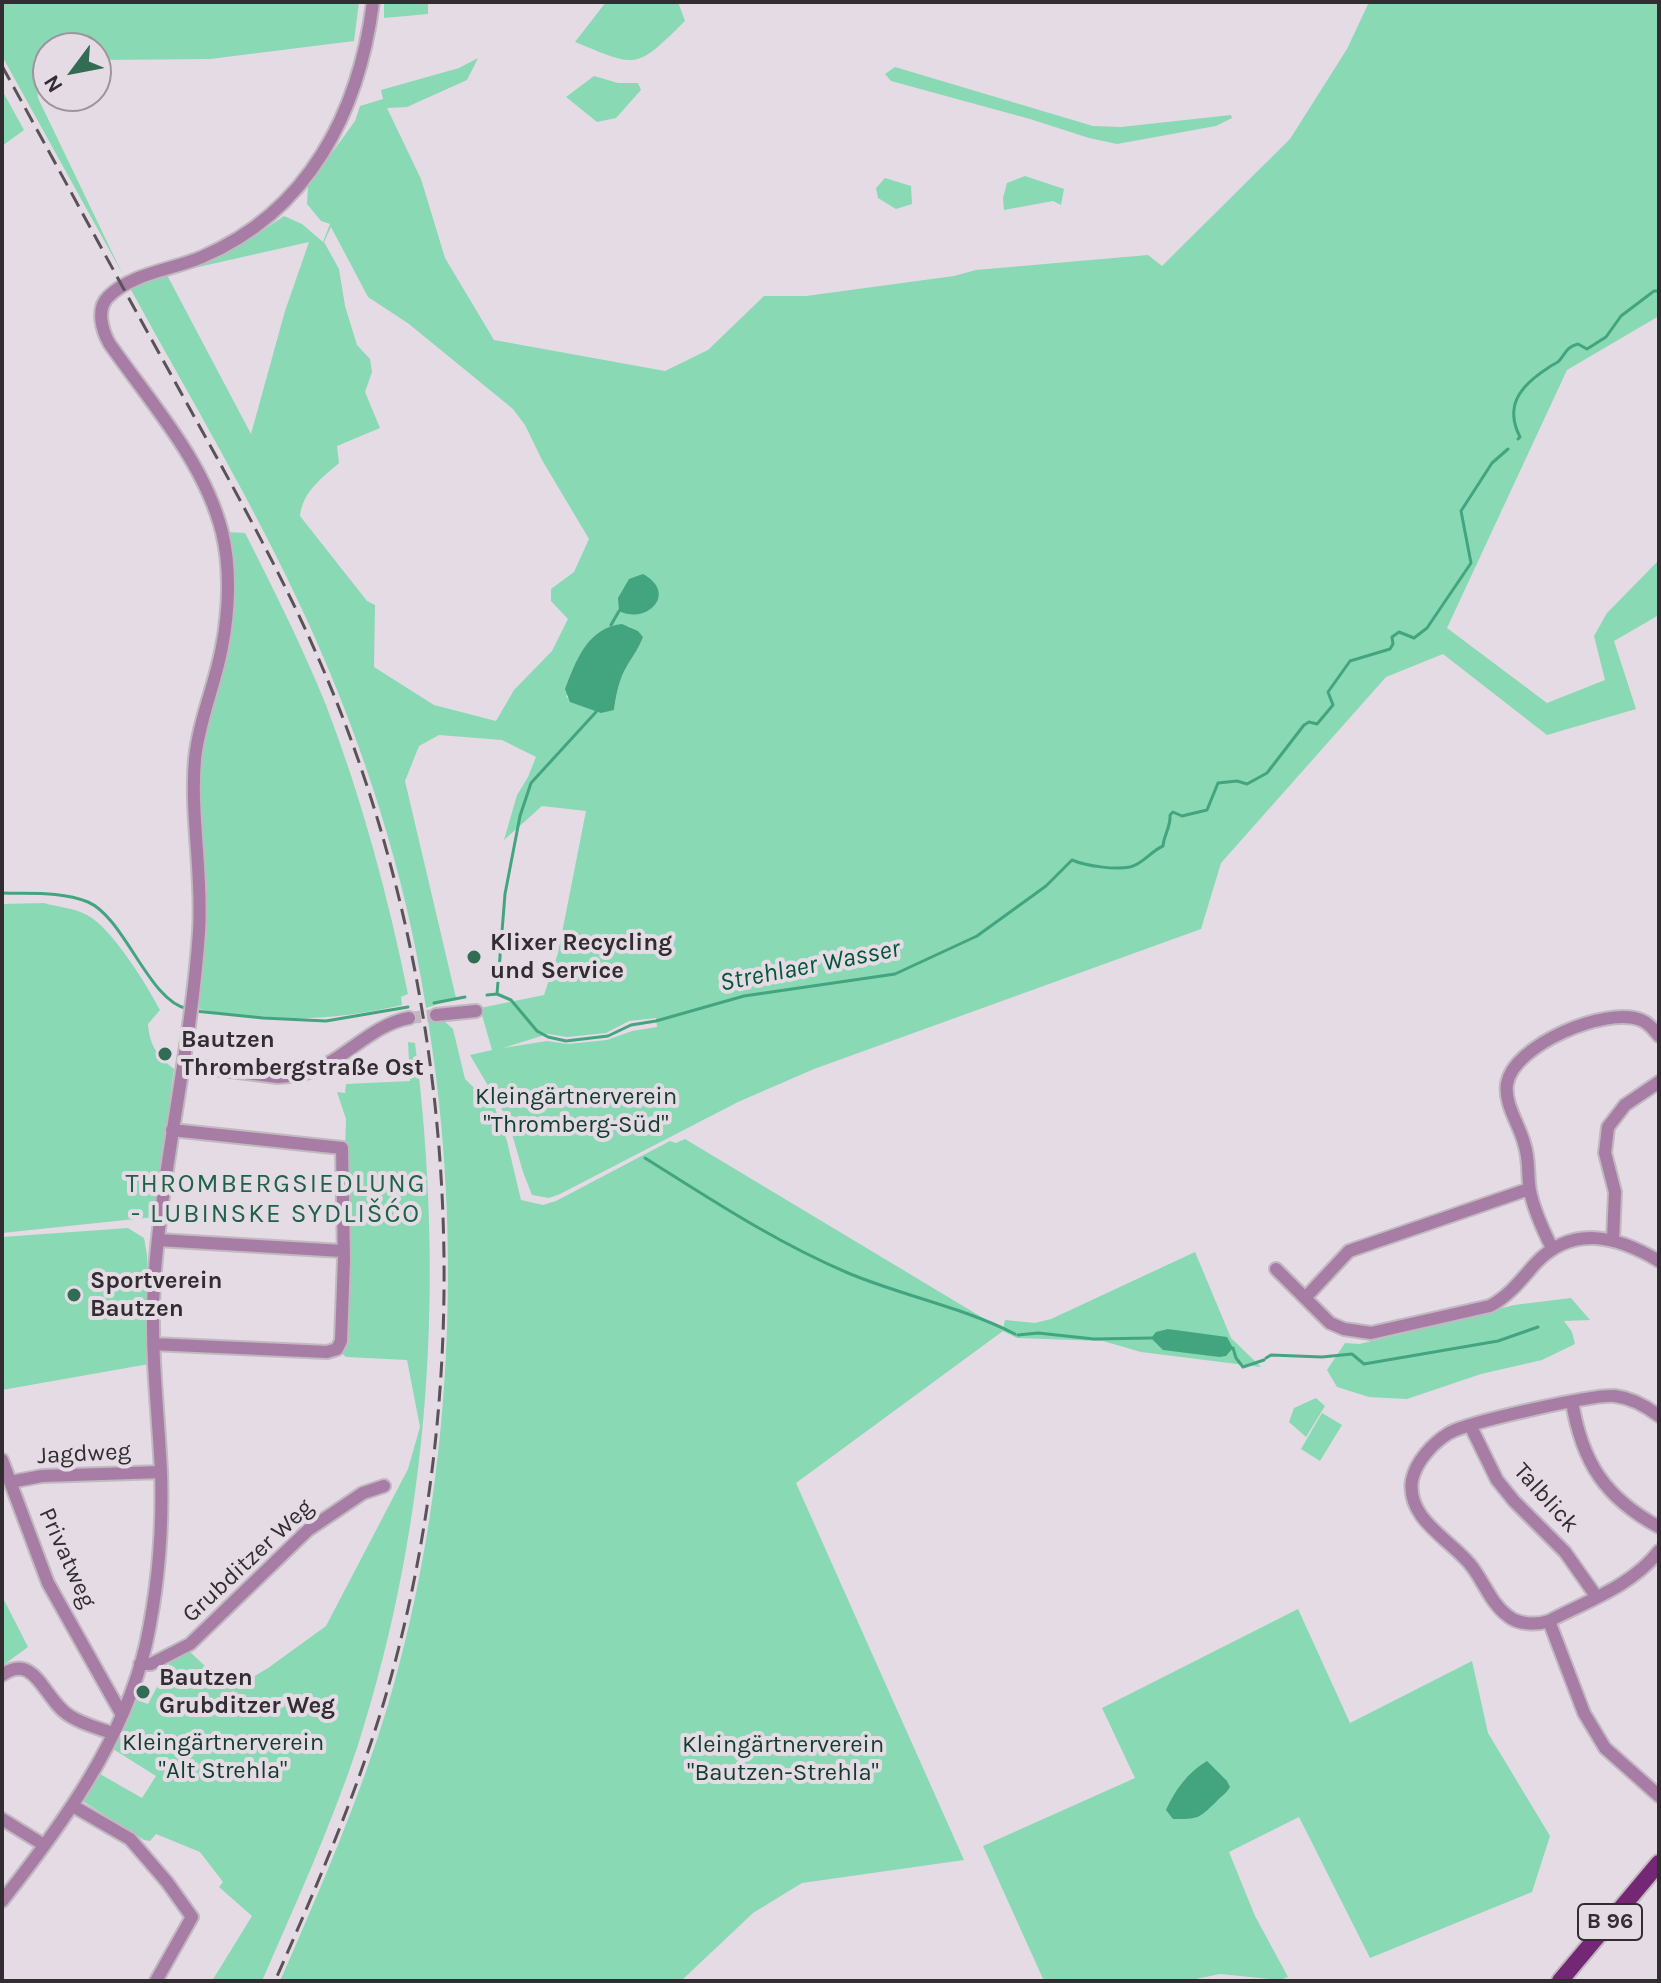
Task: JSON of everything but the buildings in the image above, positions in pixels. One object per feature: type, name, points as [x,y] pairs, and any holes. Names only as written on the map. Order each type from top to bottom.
[{"type":"main road","name":"B 96","points":[[1560,1981],[1659,1863]]},
{"type":"street","points":[[2,1901],[42,1843],[73,1806],[112,1733],[140,1664],[154,1592],[161,1536],[161,1472],[153,1344],[158,1240],[191,1011],[199,928],[195,764],[201,717],[222,650],[227,610],[225,549],[211,498],[184,448],[109,343],[101,319],[106,299],[122,287],[228,244],[259,224],[289,198],[322,157],[352,98],[373,2]]},
{"type":"street","points":[[436,1015],[476,1011]]},
{"type":"street","points":[[183,1065],[266,1076],[293,1076],[311,1072],[380,1030],[409,1018]]},
{"type":"street","points":[[1552,1248],[1540,1226],[1529,1189],[1527,1154],[1508,1100],[1510,1074],[1520,1061],[1554,1038],[1600,1018],[1641,1020],[1652,1026],[1659,1036]]},
{"type":"street","points":[[1613,1239],[1615,1192],[1605,1153],[1608,1127],[1625,1105],[1659,1082]]},
{"type":"street","points":[[153,1344],[313,1351],[337,1349],[341,1341],[342,1149],[172,1130]]},
{"type":"street","points":[[1306,1297],[1349,1251],[1529,1189]]},
{"type":"street","points":[[1276,1269],[1330,1323],[1344,1329],[1371,1333],[1490,1306],[1502,1300],[1552,1248],[1576,1239],[1613,1239],[1659,1261]]},
{"type":"street","points":[[158,1240],[342,1251]]},
{"type":"street","points":[[1659,1416],[1642,1404],[1615,1396],[1596,1396],[1470,1425],[1445,1435],[1428,1451],[1412,1482],[1415,1499],[1428,1525],[1469,1563],[1490,1597],[1509,1617],[1530,1623],[1549,1621],[1634,1577],[1659,1551]]},
{"type":"street","points":[[1572,1402],[1583,1449],[1594,1471],[1621,1502],[1659,1527]]},
{"type":"street","name":"Talblick","points":[[1470,1425],[1497,1480],[1565,1552],[1596,1596]]},
{"type":"street","name":"Privatweg","points":[[2,1460],[48,1583],[121,1713]]},
{"type":"street","name":"Jagdweg","points":[[10,1482],[42,1476],[161,1472]]},
{"type":"street","name":"Grubditzer Weg","points":[[140,1664],[151,1664],[190,1644],[308,1530],[363,1493],[384,1486]]},
{"type":"street","points":[[1549,1621],[1584,1713],[1605,1748],[1659,1796]]},
{"type":"street","points":[[2,1675],[17,1667],[24,1668],[31,1672],[56,1706],[70,1716],[112,1733]]},
{"type":"street","points":[[73,1806],[130,1839],[192,1917],[156,1981]]},
{"type":"street","points":[[2,1819],[42,1843]]},
{"type":"green space","points":[[2,2],[359,2],[354,41],[210,59],[112,60],[112,32],[32,32],[32,110],[2,56]]},
{"type":"green space","points":[[384,2],[428,2],[428,14],[384,18]]},
{"type":"green space","points":[[606,2],[678,2],[685,21],[645,56],[635,60],[612,57],[575,42]]},
{"type":"green space","name":"Kleingärtnerverein \"Thromberg-Süd\"","points":[[1369,2],[1659,2],[1659,316],[1567,370],[1447,628],[1547,703],[1605,680],[1594,636],[1607,613],[1659,560],[1659,615],[1614,641],[1636,709],[1547,735],[1443,654],[1386,677],[1221,863],[1201,929],[814,1069],[738,1102],[560,1194],[549,1198],[532,1195],[508,1120],[470,1055],[492,1050],[480,1008],[544,995],[558,953],[586,811],[542,806],[504,840],[517,795],[536,757],[502,740],[439,735],[419,746],[405,781],[456,998],[426,1008],[407,909],[380,810],[327,667],[266,536],[130,288],[167,275],[251,434],[285,311],[309,242],[194,268],[253,237],[284,216],[302,224],[323,242],[330,224],[321,221],[307,204],[308,186],[355,121],[360,106],[383,99],[381,90],[459,68],[478,58],[467,80],[407,107],[387,108],[421,179],[445,258],[494,340],[665,371],[708,350],[764,296],[806,296],[954,276],[976,270],[1148,255],[1162,266],[1290,139],[1347,49]],"holes":[[[331,227],[368,297],[409,324],[513,409],[589,539],[574,572],[551,589],[551,601],[568,619],[552,651],[514,690],[496,721],[434,705],[374,667],[375,605],[367,601],[300,516],[309,492],[339,463],[337,446],[380,428],[365,392],[372,372],[370,359],[357,345],[345,306],[339,269],[324,242]],[[628,626],[643,637],[622,676],[614,710],[566,697]],[[656,1018],[657,1027],[632,1031],[607,1040],[568,1044],[547,1041],[503,1048],[548,1034],[567,1037],[606,1033],[629,1021]]]},
{"type":"green space","points":[[895,67],[1093,126],[1121,127],[1231,115],[1232,118],[1216,126],[1117,144],[891,81],[885,74]]},
{"type":"green space","points":[[594,76],[618,83],[638,83],[641,90],[616,118],[597,122],[566,97]]},
{"type":"green space","points":[[2,90],[24,130],[2,146]]},
{"type":"green space","points":[[33,112],[45,112],[122,273]]},
{"type":"green space","points":[[1025,176],[1064,189],[1061,205],[1053,201],[1004,210],[1007,183]]},
{"type":"green space","points":[[885,178],[911,186],[912,204],[896,209],[878,198],[876,188]]},
{"type":"green space","points":[[226,532],[245,533],[326,705],[383,884],[408,994],[401,997],[402,1005],[352,1014],[301,1018],[250,1017],[199,1009],[206,932],[197,785],[198,750],[222,672]]},
{"type":"green space","points":[[44,903],[87,915],[107,931],[160,1010],[148,1024],[151,1039],[159,1055],[174,1069],[154,1217],[2,1233],[2,904]]},
{"type":"green space","name":"Kleingärtnerverein \"Bautzen-Strehla\"","points":[[442,1019],[453,1029],[465,1079],[495,1108],[507,1141],[521,1200],[543,1205],[556,1201],[670,1141],[676,1143],[685,1139],[1003,1330],[1005,1320],[1035,1323],[1051,1319],[1195,1252],[1231,1338],[1261,1367],[1141,1352],[1103,1341],[1017,1338],[1003,1331],[796,1483],[964,1860],[802,1883],[753,1913],[681,1981],[280,1981],[338,1844],[377,1740],[410,1623],[426,1539],[446,1365],[448,1278],[446,1190],[428,1021]],"holes":[[[1168,1329],[1194,1334],[1219,1357],[1198,1353]]]},
{"type":"green space","name":"Kleingärtnerverein \"Alt Strehla\"","points":[[408,1042],[415,1043],[424,1132],[429,1220],[429,1309],[425,1397],[416,1485],[402,1573],[383,1659],[348,1775],[262,1981],[212,1981],[252,1916],[219,1887],[223,1882],[200,1852],[156,1834],[150,1841],[144,1840],[84,1802],[100,1774],[142,1798],[156,1776],[113,1749],[137,1700],[148,1704],[170,1662],[189,1651],[233,1689],[326,1626],[408,1469],[420,1427],[407,1360],[346,1357],[339,1351],[346,1119],[337,1092],[345,1093],[346,1084],[410,1081]]},
{"type":"green space","name":"Sportverein Bautzen","points":[[128,1228],[144,1238],[147,1255],[149,1364],[2,1390],[2,1237]]},
{"type":"green space","points":[[1571,1298],[1590,1320],[1564,1321],[1572,1332],[1575,1344],[1542,1360],[1481,1374],[1407,1399],[1369,1397],[1337,1387],[1327,1370],[1345,1343],[1359,1344],[1514,1305]]},
{"type":"green space","points":[[1316,1398],[1325,1406],[1306,1437],[1289,1422],[1294,1408]]},
{"type":"green space","points":[[1322,1413],[1342,1425],[1320,1461],[1301,1449]]},
{"type":"green space","points":[[2,1596],[28,1647],[2,1666]]},
{"type":"green space","points":[[1298,1609],[1350,1723],[1472,1661],[1488,1733],[1550,1836],[1532,1892],[1370,1958],[1299,1817],[1229,1852],[1255,1916],[1288,1977],[1280,1980],[1220,1974],[1186,1981],[1044,1981],[983,1846],[1135,1778],[1102,1708]]},
{"type":"shaded area","points":[[643,574],[658,590],[655,605],[639,614],[619,611],[618,598],[629,579]]},
{"type":"shaded area","points":[[622,624],[638,631],[643,637],[622,676],[614,710],[601,713],[570,702],[565,689],[584,648],[600,632]]},
{"type":"shaded area","points":[[1168,1329],[1227,1337],[1233,1348],[1226,1356],[1219,1357],[1163,1350],[1151,1338],[1156,1332]]},
{"type":"shaded area","points":[[1207,1761],[1230,1787],[1201,1815],[1173,1819],[1166,1810],[1174,1795],[1188,1776]]},
{"type":"waterway","name":"Strehlaer Wasser","points":[[1518,439],[1514,406],[1530,382],[1559,361],[1571,347],[1578,344],[1587,349],[1606,337],[1621,316],[1654,291],[1659,291]]},
{"type":"waterway","name":"Strehlaer Wasser","points":[[487,995],[497,994],[511,1000],[537,1031],[548,1037],[566,1041],[608,1036],[631,1025],[744,996],[895,974],[977,936],[1046,886],[1072,860],[1109,868],[1124,868],[1139,863],[1163,846],[1173,812],[1182,816],[1207,810],[1218,783],[1237,781],[1247,784],[1267,773],[1304,725],[1309,722],[1317,724],[1333,705],[1328,692],[1350,661],[1390,649],[1392,637],[1399,632],[1414,638],[1427,628],[1471,563],[1461,511],[1492,463],[1508,449]]},
{"type":"waterway","points":[[611,625],[619,611]]},
{"type":"waterway","points":[[497,994],[505,894],[520,816],[531,783],[596,712]]},
{"type":"waterway","name":"Strehlaer Wasser","points":[[2,893],[56,895],[88,902],[114,924],[161,992],[188,1009]]},
{"type":"waterway","points":[[434,1003],[465,997]]},
{"type":"waterway","name":"Strehlaer Wasser","points":[[195,1011],[326,1021],[408,1007]]},
{"type":"waterway","points":[[645,1158],[744,1220],[821,1261],[869,1281],[974,1316],[1015,1334]]},
{"type":"waterway","points":[[1266,1358],[1271,1355],[1322,1357],[1352,1354],[1364,1364],[1498,1341],[1538,1327]]},
{"type":"waterway","points":[[1018,1335],[1038,1333],[1094,1339],[1151,1338]]},
{"type":"waterway","points":[[1233,1348],[1243,1367],[1264,1360]]},
{"type":"tunnel","points":[[409,1018],[436,1015]]},
{"type":"railway","points":[[2,66],[250,520],[320,662],[367,785],[403,913],[427,1044],[441,1178],[444,1312],[435,1446],[415,1577],[383,1705],[360,1775],[275,1981]]},
{"type":"place","name":"Klixer Recycling und Service","points":[[474,957]]},
{"type":"place","name":"Bautzen Thrombergstraße Ost","points":[[165,1054]]},
{"type":"place","name":"Sportverein Bautzen","points":[[74,1295]]},
{"type":"place","name":"Bautzen Grubditzer Weg","points":[[143,1692]]},
{"type":"district","name":"THROMBERGSIEDLUNG - LUBINSKE SYDLIŠĆO","points":[[276,1200]]}]
